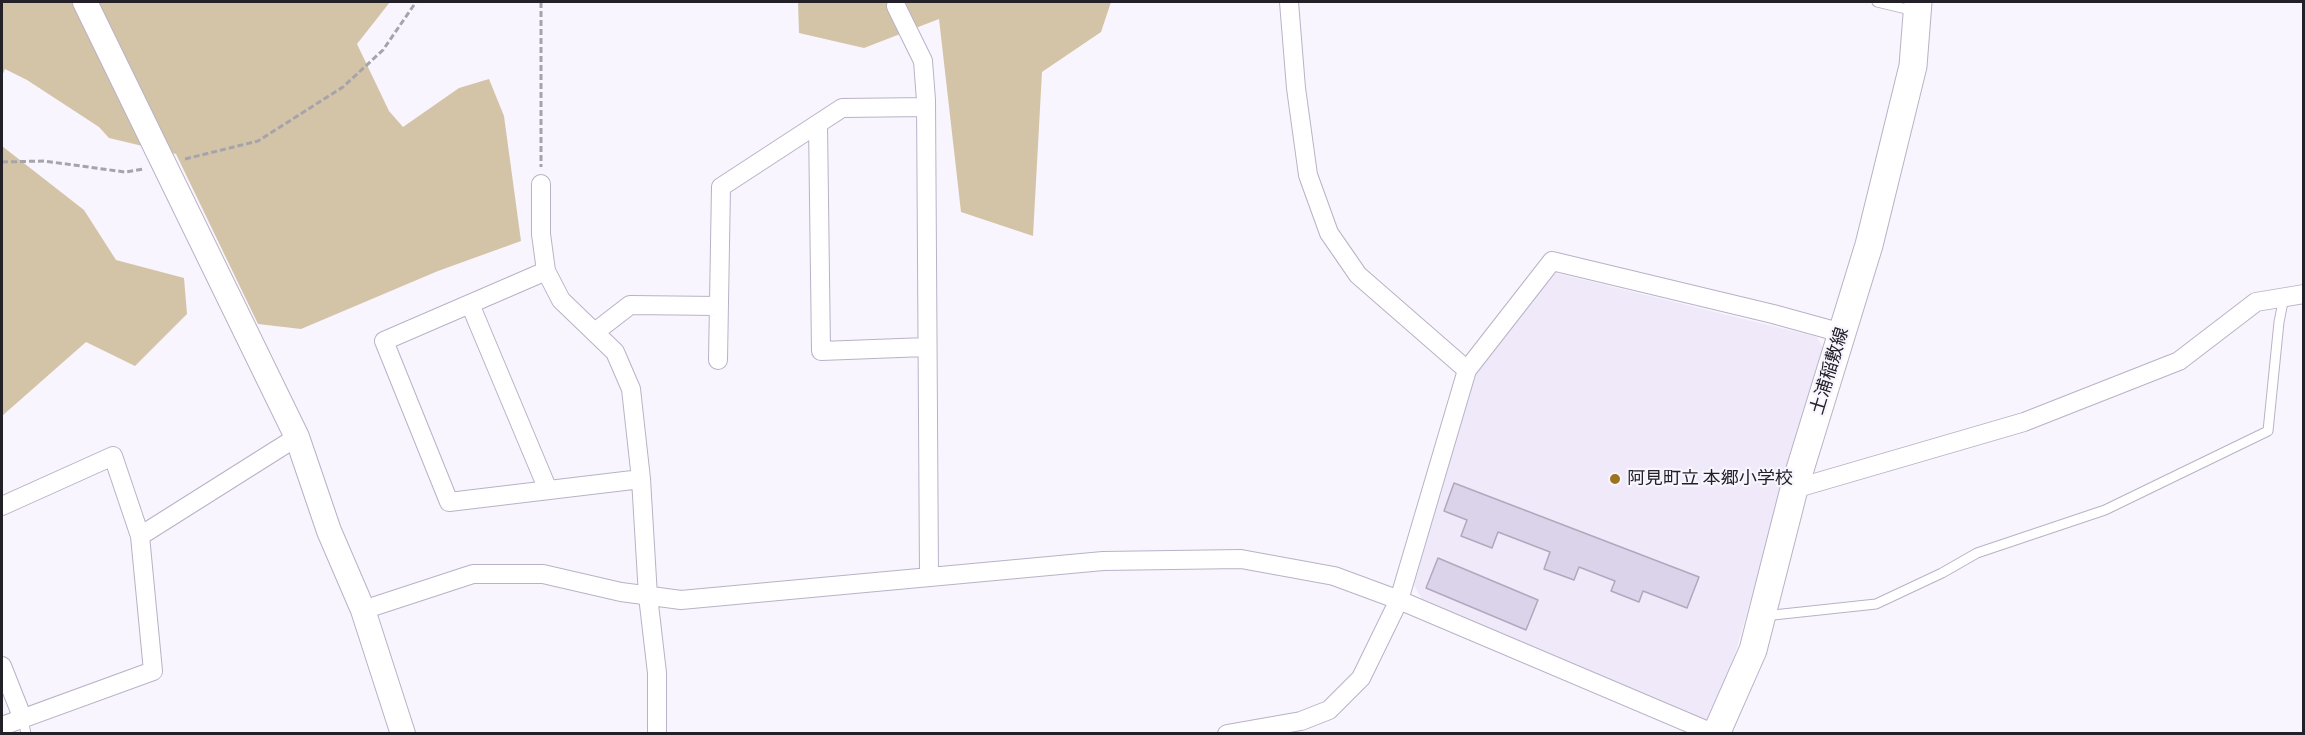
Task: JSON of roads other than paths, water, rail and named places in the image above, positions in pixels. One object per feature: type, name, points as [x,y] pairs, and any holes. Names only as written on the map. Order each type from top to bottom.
[{"type":"main road","name":"土浦稲敷線","points":[[1716,734],[1753,650],[1794,489],[1869,245],[1913,66],[1918,7]]},
{"type":"street","points":[[85,2],[297,437],[329,531],[363,610],[403,734]]},
{"type":"street","points":[[1289,2],[1296,88],[1308,176],[1329,233],[1358,275],[1467,369]]},
{"type":"street","points":[[896,6],[923,61],[926,106],[929,577]]},
{"type":"street","points":[[718,360],[721,188],[842,108],[926,106]]},
{"type":"street","points":[[818,124],[821,351],[926,347]]},
{"type":"street","points":[[541,184],[541,234],[546,271],[561,300],[615,352],[631,389],[641,479],[648,596],[657,673],[657,734]]},
{"type":"street","points":[[1227,734],[1301,721],[1329,710],[1361,678],[1399,600],[1467,369],[1552,261],[1773,314],[1842,333]]},
{"type":"street","points":[[546,271],[384,341],[450,502],[641,479]]},
{"type":"street","points":[[1794,489],[2024,422],[2179,361],[2256,302],[2304,294]]},
{"type":"street","points":[[470,304],[548,490]]},
{"type":"street","points":[[595,332],[630,305],[719,306]]},
{"type":"street","points":[[140,536],[297,437]]},
{"type":"street","points":[[2,506],[113,456],[140,536],[153,671],[25,726],[2,726]]},
{"type":"street","points":[[363,610],[473,574],[543,574],[621,592],[681,600],[1103,561],[1240,559],[1334,576],[1399,600],[1716,734]]},
{"type":"street","points":[[2,666],[25,726]]},
{"type":"lane","points":[[1877,2],[1918,7]]},
{"type":"lane","points":[[1761,616],[1876,604],[1942,573],[1977,553],[2105,510],[2268,431],[2278,322],[2284,297]]},
{"type":"place","name":"阿見町立 本郷小学校","points":[[1615,479]]}]
